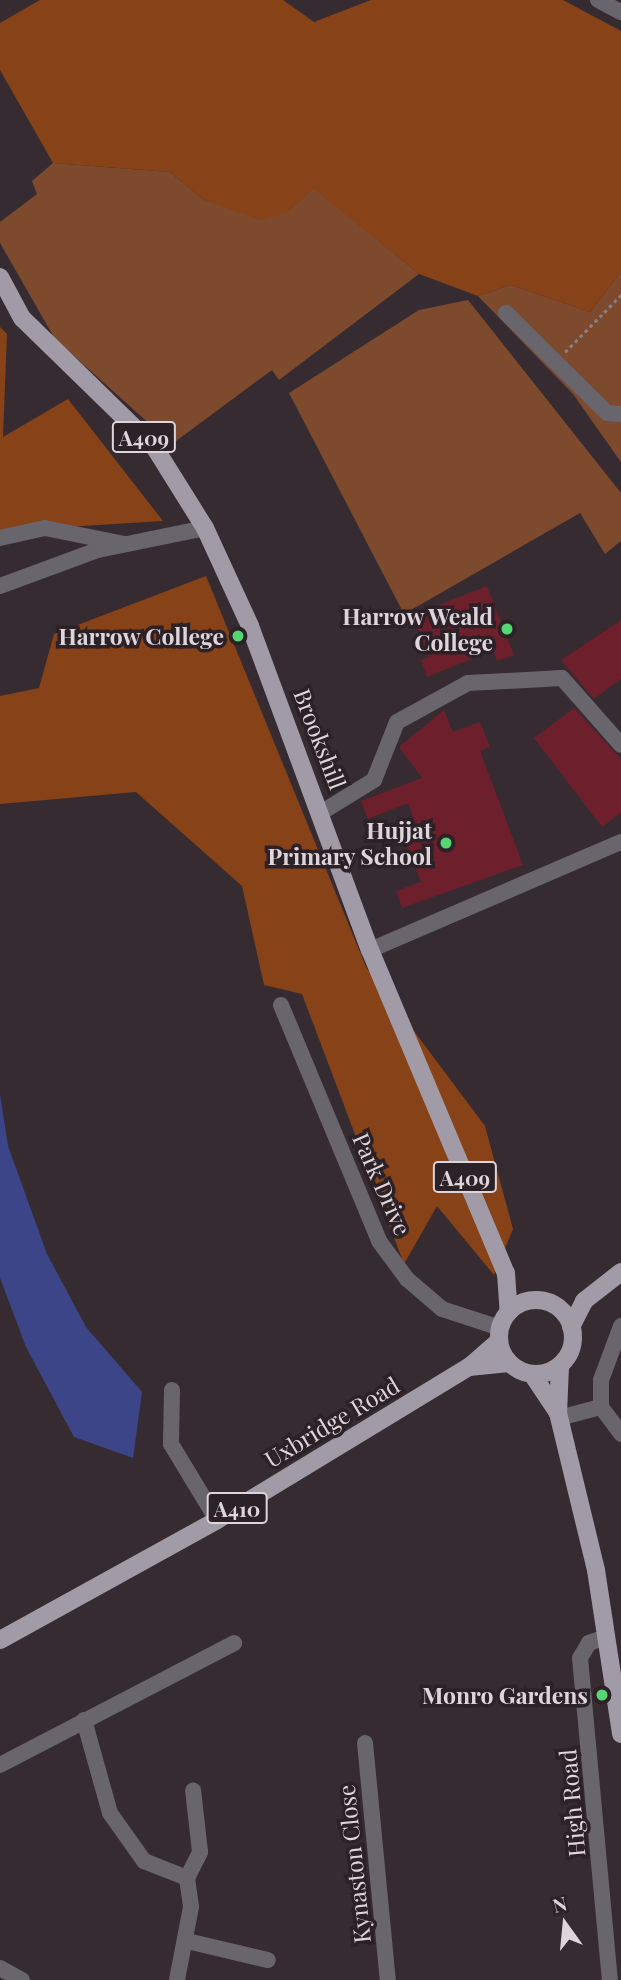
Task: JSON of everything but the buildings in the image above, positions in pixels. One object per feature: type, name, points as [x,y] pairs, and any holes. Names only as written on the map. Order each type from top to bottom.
[{"type":"main road","name":"Brookshill","points":[[0,277],[22,318],[155,448],[205,528],[322,812],[370,950],[506,1273],[531,1301]]},
{"type":"main road","points":[[571,1327],[584,1301],[621,1272]]},
{"type":"main road","name":"Brookshill","points":[[503,1327],[506,1273]]},
{"type":"main road","points":[[559,1415],[532,1374],[509,1363],[503,1327],[531,1301],[556,1306],[584,1301]]},
{"type":"main road","points":[[556,1306],[571,1327],[573,1344],[560,1366],[559,1415],[606,1637],[621,1734]]},
{"type":"main road","name":"Uxbridge Road","points":[[0,1640],[217,1520],[469,1367],[503,1327]]},
{"type":"main road","name":"Uxbridge Road","points":[[469,1367],[509,1363]]},
{"type":"main road","points":[[532,1374],[560,1366]]},
{"type":"street","points":[[598,0],[621,12]]},
{"type":"street","points":[[506,313],[607,413],[621,414]]},
{"type":"street","points":[[0,586],[127,544],[205,528]]},
{"type":"street","points":[[0,538],[74,530],[127,544]]},
{"type":"street","points":[[322,812],[374,780],[397,722],[468,683],[562,678],[621,744]]},
{"type":"street","points":[[370,950],[621,842]]},
{"type":"street","name":"Park Drive","points":[[281,1005],[379,1241],[407,1279],[442,1309],[503,1327]]},
{"type":"street","points":[[621,1326],[601,1380],[601,1407],[621,1434]]},
{"type":"street","points":[[172,1390],[171,1444],[217,1520]]},
{"type":"street","points":[[559,1415],[601,1407]]},
{"type":"street","name":"High Road","points":[[606,1637],[589,1643],[580,1658],[610,1980]]},
{"type":"street","points":[[1,1765],[233,1643]]},
{"type":"street","points":[[85,1720],[110,1813],[144,1861],[187,1878]]},
{"type":"street","name":"Kynaston Close","points":[[365,1742],[388,1980]]},
{"type":"street","points":[[177,1980],[187,1941],[187,1878],[200,1852],[193,1790]]},
{"type":"street","points":[[187,1941],[268,1961]]},
{"type":"street","points":[[0,1968],[22,1980]]},
{"type":"path","points":[[555,362],[621,295]]},
{"type":"shaded area","points":[[40,0],[283,0],[314,22],[371,0],[563,0],[621,31],[621,272],[590,312],[511,285],[478,296],[419,274],[314,189],[286,213],[261,220],[204,200],[170,172],[53,163],[0,70],[0,23]]},
{"type":"shaded area","points":[[53,163],[170,172],[204,200],[286,213],[314,188],[419,274],[279,380],[272,370],[172,444],[55,339],[0,243],[0,222],[37,194],[32,181]]},
{"type":"shaded area","points":[[621,272],[621,462],[573,394],[478,296],[511,285],[590,312]]},
{"type":"shaded area","points":[[468,300],[621,493],[621,541],[605,554],[580,513],[404,614],[289,393],[419,310]]},
{"type":"shaded area","points":[[0,327],[7,334],[3,437],[68,399],[163,521],[0,531]]},
{"type":"shaded area","points":[[206,576],[366,967],[485,1126],[513,1229],[494,1275],[437,1206],[404,1264],[302,994],[264,985],[242,886],[136,792],[0,804],[0,696],[39,688],[54,634]]},
{"type":"water","points":[[0,1094],[8,1146],[47,1254],[86,1327],[142,1392],[133,1458],[74,1437],[26,1347],[0,1278]]},
{"type":"place","name":"Harrow Weald College","points":[[507,629]]},
{"type":"place","name":"Harrow College","points":[[238,636]]},
{"type":"place","name":"Hujjat Primary School","points":[[446,843]]},
{"type":"place","name":"Monro Gardens","points":[[602,1695]]}]
